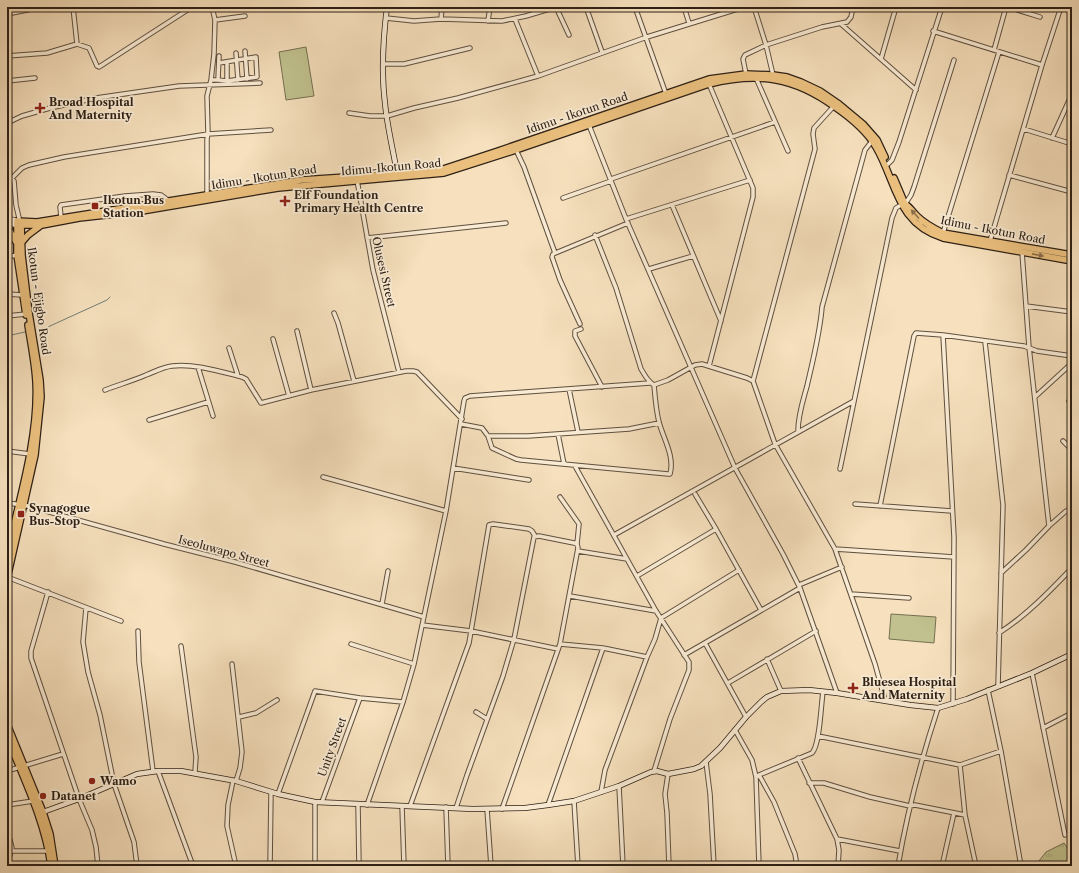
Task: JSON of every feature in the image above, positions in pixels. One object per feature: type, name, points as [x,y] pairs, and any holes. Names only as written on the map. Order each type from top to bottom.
[{"type":"main road","name":"Idimu - Ikotun Road","points":[[357,178],[397,173],[425,172],[447,168],[588,123],[709,79],[746,74],[773,75],[794,79],[820,90],[838,107],[857,118],[873,135],[881,148],[903,204],[923,222],[943,232],[1072,255]]},
{"type":"main road","name":"Idimu-Ikotun Road","points":[[19,222],[30,226],[42,225],[79,218],[157,208],[219,196],[357,178],[436,175],[457,170],[588,123],[709,84],[726,80],[756,78],[781,80],[793,83],[817,94],[838,107],[854,120],[872,141],[903,204],[914,222],[935,235],[948,239],[1072,261]]},
{"type":"main road","name":"Idimu - Ikotun Road","points":[[19,222],[32,222],[207,196],[219,196]]},
{"type":"main road","name":"Ikotun - Ejigbo Road","points":[[7,554],[9,534],[21,504],[41,408],[40,380],[19,244],[19,222]]},
{"type":"main road","points":[[7,226],[19,244],[32,231],[42,225]]},
{"type":"main road","name":"Ikotun - Ejigbo Road","points":[[7,578],[30,454],[35,441],[36,384],[16,255],[19,244]]},
{"type":"main road","points":[[7,724],[43,829],[49,851],[51,866]]},
{"type":"main road","points":[[7,737],[43,812],[50,834],[55,866]]},
{"type":"street","points":[[7,14],[42,7]]},
{"type":"street","points":[[73,7],[77,44]]},
{"type":"street","points":[[7,56],[47,52],[77,44],[89,48],[97,66],[99,67],[192,7]]},
{"type":"street","points":[[207,196],[207,96],[211,80],[214,54],[215,20],[212,7]]},
{"type":"street","points":[[387,7],[383,64],[387,116],[397,173]]},
{"type":"street","points":[[441,19],[442,7]]},
{"type":"street","points":[[488,21],[490,7]]},
{"type":"street","points":[[386,18],[414,21],[441,19],[502,21],[556,7],[569,35]]},
{"type":"street","points":[[586,7],[602,52]]},
{"type":"street","points":[[635,7],[647,37],[666,94]]},
{"type":"street","points":[[684,7],[689,23]]},
{"type":"street","points":[[349,114],[387,116],[458,98],[538,76],[602,52],[689,23],[744,7]]},
{"type":"street","points":[[754,7],[773,75]]},
{"type":"street","points":[[746,74],[743,56],[766,46],[822,27],[849,21],[853,7]]},
{"type":"street","points":[[881,59],[896,7]]},
{"type":"street","points":[[888,164],[895,154],[942,7]]},
{"type":"street","points":[[994,50],[1007,7],[1040,17]]},
{"type":"street","points":[[990,241],[1008,175],[1024,129],[1042,65],[1061,7]]},
{"type":"street","points":[[215,20],[245,16]]},
{"type":"street","points":[[514,19],[538,76]]},
{"type":"street","points":[[841,24],[916,90]]},
{"type":"street","points":[[933,32],[1042,65]]},
{"type":"street","points":[[383,64],[404,64],[470,48]]},
{"type":"street","points":[[245,51],[247,79]]},
{"type":"street","points":[[943,232],[999,52]]},
{"type":"street","points":[[236,53],[238,80]]},
{"type":"street","points":[[218,80],[219,56]]},
{"type":"street","points":[[211,80],[228,81],[257,78],[256,57],[219,63]]},
{"type":"street","points":[[840,469],[892,218],[896,208],[903,204],[912,191],[954,60]]},
{"type":"street","points":[[227,62],[228,81]]},
{"type":"street","points":[[7,81],[35,78]]},
{"type":"street","points":[[756,78],[788,151]]},
{"type":"street","points":[[7,123],[22,116],[50,108],[96,98],[179,86],[260,83]]},
{"type":"street","points":[[709,84],[753,188],[753,197],[709,366]]},
{"type":"street","points":[[1052,138],[1072,94]]},
{"type":"street","points":[[838,107],[814,128],[813,134],[815,149],[753,381],[775,444],[842,567],[875,664],[885,700]]},
{"type":"street","points":[[563,198],[775,122]]},
{"type":"street","points":[[588,123],[627,221],[735,468],[799,587],[837,693]]},
{"type":"street","points":[[1024,129],[1072,144]]},
{"type":"street","points":[[12,178],[22,168],[40,162],[64,157],[208,134],[271,130]]},
{"type":"street","points":[[798,431],[800,410],[807,385],[822,307],[864,150],[872,141]]},
{"type":"street","points":[[516,150],[524,167],[555,253]]},
{"type":"street","points":[[7,174],[14,180],[19,222]]},
{"type":"street","points":[[1008,175],[1072,192]]},
{"type":"street","name":"Olusesi Street","points":[[357,178],[373,270],[399,372]]},
{"type":"street","points":[[580,324],[560,280],[552,256],[553,254],[627,221],[750,180]]},
{"type":"street","points":[[61,217],[60,207],[62,205],[125,196],[153,194],[161,195],[170,202]]},
{"type":"street","points":[[672,205],[721,321]]},
{"type":"street","points":[[7,218],[19,222]]},
{"type":"street","points":[[7,223],[19,222]]},
{"type":"street","points":[[367,238],[506,223]]},
{"type":"street","points":[[105,390],[172,366],[198,367],[246,379],[261,403],[310,390],[409,370],[417,372],[461,421],[482,428],[488,436],[494,450],[516,459],[575,466],[670,474],[670,459],[659,423],[652,384],[646,378],[641,368],[616,288],[595,236]]},
{"type":"street","points":[[1022,252],[1029,347],[1036,396],[1049,526]]},
{"type":"street","points":[[7,257],[16,255]]},
{"type":"street","points":[[649,269],[693,256]]},
{"type":"street","points":[[7,294],[22,295]]},
{"type":"street","points":[[1026,306],[1072,312]]},
{"type":"street","points":[[334,313],[354,381]]},
{"type":"street","points":[[7,316],[26,314]]},
{"type":"street","points":[[581,329],[575,331],[575,336],[602,387]]},
{"type":"street","points":[[297,331],[310,390]]},
{"type":"street","points":[[880,506],[914,336],[920,333],[1029,347],[1037,351],[1072,356]]},
{"type":"street","points":[[943,336],[954,536],[953,704]]},
{"type":"street","points":[[273,339],[289,396]]},
{"type":"street","points":[[985,342],[1003,505],[998,686]]},
{"type":"street","points":[[229,348],[238,376]]},
{"type":"street","points":[[1036,396],[1072,363]]},
{"type":"street","points":[[367,805],[403,702],[414,664],[446,511],[452,468],[465,398],[470,396],[652,384],[668,380],[691,367],[702,364],[753,381]]},
{"type":"street","points":[[198,367],[213,416]]},
{"type":"street","points":[[569,389],[578,432]]},
{"type":"street","points":[[614,535],[854,401]]},
{"type":"street","points":[[149,420],[208,402]]},
{"type":"street","points":[[488,436],[528,436],[629,429],[659,423]]},
{"type":"street","points":[[558,434],[564,464]]},
{"type":"street","points":[[1062,441],[1072,450]]},
{"type":"street","points":[[7,451],[30,454]]},
{"type":"street","points":[[575,466],[660,618],[689,662],[689,670],[670,719],[654,771]]},
{"type":"street","points":[[452,468],[529,480]]},
{"type":"street","points":[[323,477],[446,511]]},
{"type":"street","points":[[695,494],[761,610]]},
{"type":"street","points":[[502,809],[560,644],[570,596],[578,551],[577,544],[579,524],[560,497]]},
{"type":"street","name":"Iseoluwapo Street","points":[[7,503],[21,504],[424,617]]},
{"type":"street","points":[[855,504],[952,511]]},
{"type":"street","points":[[1001,573],[1066,511],[1072,511]]},
{"type":"street","points":[[410,806],[448,705],[469,643],[489,525],[493,524],[529,530],[536,536],[554,538],[577,544]]},
{"type":"street","points":[[637,576],[716,529]]},
{"type":"street","points":[[456,808],[503,676],[514,639],[534,537],[536,536]]},
{"type":"street","points":[[834,550],[954,557]]},
{"type":"street","points":[[578,551],[627,560]]},
{"type":"street","points":[[684,655],[799,587],[842,567]]},
{"type":"street","points":[[999,632],[1028,612],[1072,568]]},
{"type":"street","points":[[601,792],[604,774],[655,639],[660,618],[739,570]]},
{"type":"street","points":[[382,604],[388,571]]},
{"type":"street","points":[[7,578],[121,620]]},
{"type":"street","points":[[48,592],[32,645],[30,658],[79,799],[92,830],[98,866]]},
{"type":"street","points":[[851,594],[909,598]]},
{"type":"street","points":[[570,596],[656,611]]},
{"type":"street","points":[[86,608],[84,631],[85,654],[88,672],[100,715],[114,784],[134,842],[137,866]]},
{"type":"street","points":[[422,625],[514,639],[558,649]]},
{"type":"street","points":[[138,631],[139,662],[156,771],[193,866]]},
{"type":"street","points":[[728,683],[816,631]]},
{"type":"street","points":[[705,643],[746,717]]},
{"type":"street","points":[[351,644],[414,664]]},
{"type":"street","points":[[560,644],[603,648],[647,657]]},
{"type":"street","points":[[181,646],[196,757],[195,772]]},
{"type":"street","points":[[548,805],[603,648]]},
{"type":"street","points":[[649,652],[653,656]]},
{"type":"street","points":[[43,812],[79,799],[132,776],[156,771],[181,770],[235,781],[278,794],[315,802],[358,805],[487,809],[548,805],[574,801],[618,786],[654,771],[668,774],[694,769],[706,762],[764,699],[781,691],[809,690],[837,693],[938,708],[953,704],[1032,673],[1072,654]]},
{"type":"street","points":[[767,659],[781,691]]},
{"type":"street","points":[[232,664],[239,718],[242,760],[228,806],[227,826],[236,866]]},
{"type":"street","points":[[1032,673],[1065,835]]},
{"type":"street","points":[[988,690],[1001,751],[1020,866]]},
{"type":"street","points":[[278,794],[315,691],[360,698],[403,702]]},
{"type":"street","points":[[757,776],[812,753],[815,750],[823,692]]},
{"type":"street","name":"Unity Street","points":[[322,802],[360,698]]},
{"type":"street","points":[[239,718],[254,714],[277,700]]},
{"type":"street","points":[[898,866],[900,851],[922,757],[938,708]]},
{"type":"street","points":[[476,712],[487,719]]},
{"type":"street","points":[[1043,728],[1072,713]]},
{"type":"street","points":[[735,730],[752,760],[757,776],[774,802],[795,854],[797,866]]},
{"type":"street","points":[[818,736],[960,765],[1001,751]]},
{"type":"street","points":[[7,771],[63,754]]},
{"type":"street","points":[[798,758],[837,839],[839,850],[838,866]]},
{"type":"street","points":[[706,762],[710,794],[714,866]]},
{"type":"street","points":[[960,765],[965,815],[976,866]]},
{"type":"street","points":[[668,774],[665,794],[669,866]]},
{"type":"street","points":[[757,776],[759,866]]},
{"type":"street","points":[[809,783],[824,783],[870,798],[965,815]]},
{"type":"street","points":[[618,786],[623,866]]},
{"type":"street","points":[[270,866],[271,792]]},
{"type":"street","points":[[7,805],[33,801]]},
{"type":"street","points":[[557,866],[578,865],[574,801]]},
{"type":"street","points":[[315,802],[315,866]]},
{"type":"street","points":[[358,805],[359,866]]},
{"type":"street","points":[[402,806],[404,866]]},
{"type":"street","points":[[446,807],[448,866]]},
{"type":"street","points":[[487,809],[491,866]]},
{"type":"street","points":[[942,866],[952,812]]},
{"type":"street","points":[[7,838],[10,840],[11,851],[7,865]]},
{"type":"street","points":[[837,839],[900,851]]},
{"type":"street","points":[[11,851],[49,851]]},
{"type":"green space","points":[[306,47],[314,96],[286,100],[279,52]]},
{"type":"green space","points":[[891,614],[936,617],[934,643],[889,639]]},
{"type":"green space","points":[[1064,843],[1072,856],[1069,866],[1035,866],[1046,852]]},
{"type":"waterway","points":[[39,331],[107,300],[110,297]]},
{"type":"waterway","points":[[7,336],[25,332]]},
{"type":"place","name":"Broad Hospital And Maternity","points":[[40,108]]},
{"type":"place","name":"Elf Foundation Primary Health Centre","points":[[285,201]]},
{"type":"place","name":"Ikotun Bus Station","points":[[95,206]]},
{"type":"place","name":"Synagogue Bus-Stop","points":[[21,514]]},
{"type":"place","name":"Bluesea Hospital And Maternity","points":[[853,688]]},
{"type":"place","name":"Wamo","points":[[92,781]]},
{"type":"place","name":"Datanet","points":[[43,796]]}]
